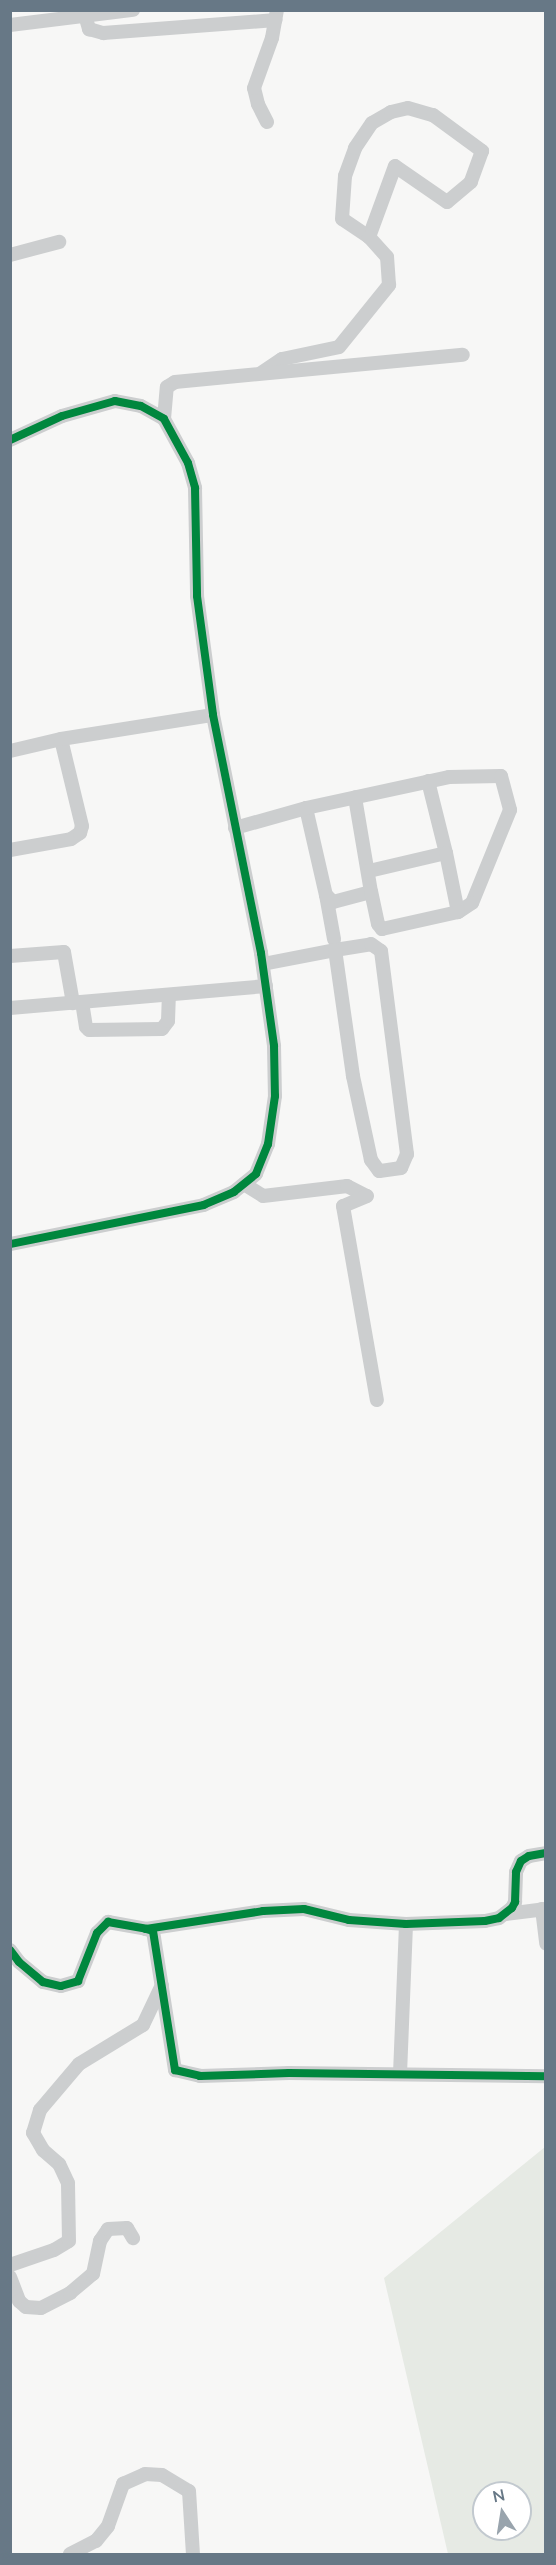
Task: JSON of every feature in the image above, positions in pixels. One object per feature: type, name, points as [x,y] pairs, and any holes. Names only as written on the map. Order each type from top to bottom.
[{"type":"street","points":[[10,25],[132,10]]},
{"type":"street","points":[[86,15],[89,29],[103,33],[277,15],[254,88],[258,104],[267,122]]},
{"type":"street","points":[[259,374],[282,359],[339,347],[389,285],[387,257],[369,237],[342,219],[345,176],[355,148],[372,123],[391,112],[408,108],[422,110],[482,151],[471,182],[447,202],[395,166],[369,237]]},
{"type":"street","points":[[10,255],[59,242]]},
{"type":"street","points":[[164,419],[169,384],[463,355]]},
{"type":"street","points":[[10,440],[62,416],[115,400],[141,406],[164,419],[188,463],[195,488],[197,596],[213,715],[263,964],[274,1046],[275,1096],[268,1144],[256,1174],[234,1192],[204,1205],[10,1244]]},
{"type":"street","points":[[10,751],[61,739],[213,715]]},
{"type":"street","points":[[10,850],[71,839],[80,833],[82,825],[61,739]]},
{"type":"street","points":[[236,828],[306,808],[355,797],[428,782],[449,777],[501,776],[510,810],[472,903],[458,912],[382,929],[378,924],[371,892],[355,797]]},
{"type":"street","points":[[428,782],[458,912]]},
{"type":"street","points":[[263,964],[334,945],[371,944],[381,951],[407,1154],[401,1168],[380,1171],[371,1161],[353,1076],[334,945],[326,895],[306,808]]},
{"type":"street","points":[[369,871],[446,853]]},
{"type":"street","points":[[326,895],[333,902],[371,892]]},
{"type":"street","points":[[10,957],[64,952],[78,1003],[89,1030],[162,1029],[168,1020],[169,996]]},
{"type":"street","points":[[10,1008],[266,986]]},
{"type":"street","points":[[244,1184],[263,1196],[347,1186],[367,1196],[344,1206],[377,1401]]},
{"type":"street","points":[[507,1914],[515,1902],[518,1865],[529,1856],[546,1853]]},
{"type":"street","points":[[146,1929],[288,1910],[326,1913],[349,1920],[406,1924],[485,1921],[507,1914],[544,1909],[546,1944]]},
{"type":"street","points":[[10,1950],[19,1962],[43,1982],[61,1986],[71,1985],[78,1981],[84,1972],[102,1924],[114,1921],[153,1931],[175,2070],[200,2076],[289,2073],[546,2076]]},
{"type":"street","points":[[400,2074],[406,1924]]},
{"type":"street","points":[[10,2265],[54,2250],[69,2241],[68,2183],[59,2164],[43,2150],[33,2133],[40,2110],[79,2064],[143,2025],[162,1985]]},
{"type":"street","points":[[10,2277],[19,2301],[26,2307],[41,2307],[70,2293],[93,2274],[100,2241],[108,2229],[127,2228],[133,2238]]},
{"type":"street","points":[[70,2554],[96,2541],[108,2526],[123,2484],[145,2474],[162,2475],[189,2491],[193,2554]]},
{"type":"shaded area","points":[[545,2147],[545,2554],[448,2554],[384,2278]]},
{"type":"cycle path","points":[[10,440],[62,416],[115,401],[141,406],[164,419],[188,463],[195,488],[197,596],[213,715],[261,953],[274,1046],[275,1096],[268,1144],[256,1174],[234,1192],[204,1205],[10,1244]]},
{"type":"cycle path","points":[[10,1950],[19,1962],[43,1982],[61,1986],[78,1981],[97,1933],[108,1922],[146,1929],[263,1911],[304,1909],[349,1920],[406,1924],[485,1921],[499,1918],[512,1908],[515,1902],[516,1872],[521,1861],[529,1856],[546,1853]]},
{"type":"cycle path","points":[[146,1929],[153,1931],[175,2070],[200,2076],[289,2073],[546,2076]]}]
